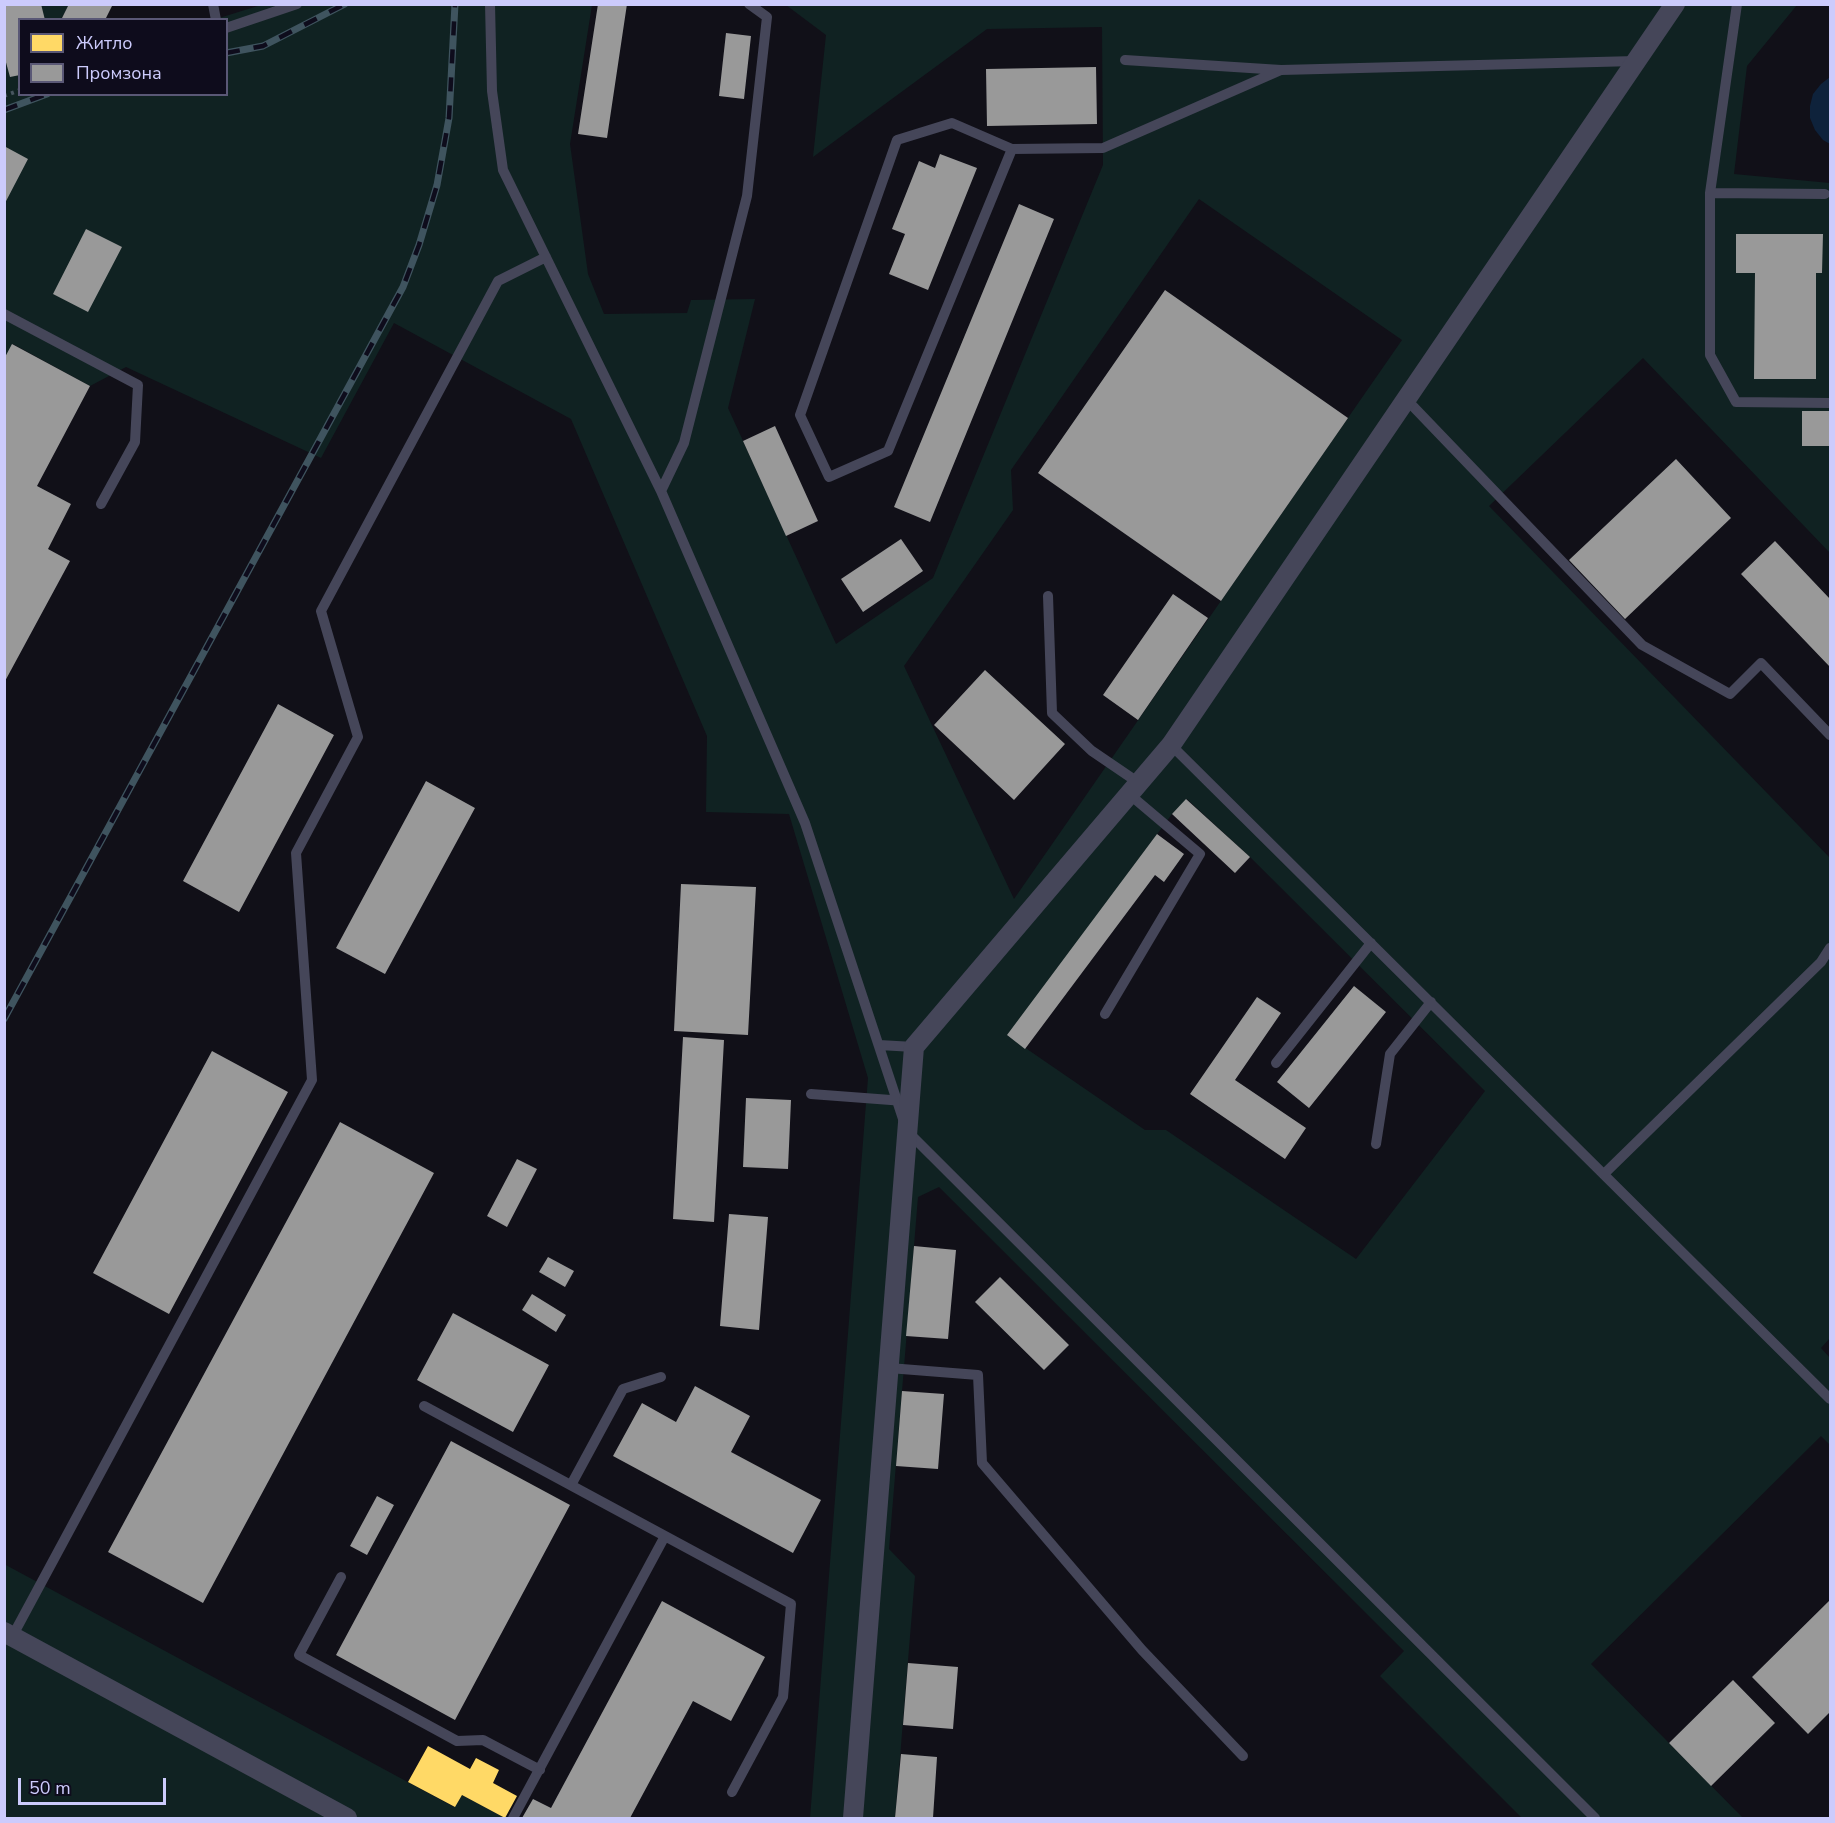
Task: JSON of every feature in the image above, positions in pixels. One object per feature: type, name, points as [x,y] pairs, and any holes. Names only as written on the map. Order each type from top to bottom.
[{"type":"street","points":[[853,1818],[907,1131],[904,1101],[914,1047],[1172,745],[1674,8]]},
{"type":"street","points":[[8,1634],[347,1818]]},
{"type":"lane","points":[[228,27],[297,4]]},
{"type":"lane","points":[[490,4],[492,91],[503,170],[661,491],[805,823],[879,1045],[904,1101],[812,1094]]},
{"type":"lane","points":[[661,491],[676,463],[686,435],[747,196],[767,17],[749,4]]},
{"type":"lane","points":[[1737,4],[1710,193],[1710,355],[1736,402],[1830,403]]},
{"type":"lane","points":[[1125,60],[1281,70],[1636,61]]},
{"type":"lane","points":[[1012,149],[888,451],[829,477],[800,415],[897,140],[952,123],[1012,149],[1103,148],[1281,70]]},
{"type":"lane","points":[[1710,193],[1825,194]]},
{"type":"lane","points":[[8,1634],[312,1080],[296,853],[358,737],[321,611],[498,281],[546,257]]},
{"type":"lane","points":[[4,315],[138,385],[135,442],[101,504]]},
{"type":"lane","points":[[1406,399],[1642,645],[1730,694],[1761,663],[1830,735]]},
{"type":"lane","points":[[1048,596],[1052,713],[1200,854],[1105,1014]]},
{"type":"lane","points":[[1172,745],[1830,1399]]},
{"type":"lane","points":[[1276,1063],[1371,943]]},
{"type":"lane","points":[[1604,1174],[1826,960],[1830,948]]},
{"type":"lane","points":[[1376,1144],[1390,1054],[1431,1002]]},
{"type":"lane","points":[[879,1045],[914,1047]]},
{"type":"lane","points":[[907,1131],[1595,1818]]},
{"type":"lane","points":[[889,1368],[978,1375],[982,1463],[1142,1650],[1244,1756]]},
{"type":"lane","points":[[571,1485],[623,1389],[661,1377]]},
{"type":"lane","points":[[424,1406],[790,1604],[783,1697],[732,1792]]},
{"type":"lane","points":[[513,1818],[665,1536]]},
{"type":"lane","points":[[341,1577],[299,1655],[457,1741],[483,1740],[540,1770]]},
{"type":"shaded area","points":[[5,5],[69,5],[62,18],[18,18],[18,96],[228,96],[228,18],[219,18],[261,5],[592,5],[570,144],[588,274],[604,314],[687,313],[691,300],[755,299],[728,408],[836,644],[933,578],[1103,165],[1102,27],[987,29],[813,157],[826,35],[786,5],[1797,5],[1747,66],[1734,174],[1830,183],[1830,553],[1643,358],[1489,506],[1830,858],[1830,1338],[1821,1348],[1830,1358],[1830,1445],[1821,1436],[1591,1664],[1743,1818],[1522,1818],[1380,1676],[1404,1651],[939,1187],[918,1197],[889,1549],[915,1576],[895,1818],[810,1818],[868,1078],[789,814],[706,812],[707,736],[571,419],[394,323],[321,458],[126,367],[90,386],[13,344],[5,359]],"holes":[[[1199,199],[1402,340],[1014,899],[904,666],[1013,510],[1011,470]],[[1187,799],[1250,857],[1485,1091],[1356,1259],[1166,1130],[1145,1130],[1008,1036],[1172,814]]]},
{"type":"shaded area","points":[[4,1564],[454,1807],[462,1795],[505,1818],[5,1818]]},
{"type":"water","points":[[1830,77],[1830,144],[1823,140],[1815,130],[1810,118],[1810,106],[1813,94]]},
{"type":"building: Житло","points":[[428,1746],[470,1769],[476,1758],[499,1770],[493,1783],[517,1796],[505,1818],[462,1795],[455,1807],[408,1782]]},
{"type":"building: Промзона","points":[[4,4],[41,4],[44,18],[18,18],[18,75],[10,77],[4,55]]},
{"type":"building: Промзона","points":[[69,4],[113,4],[106,18],[62,18]]},
{"type":"building: Промзона","points":[[598,4],[627,4],[607,138],[578,134]]},
{"type":"building: Промзона","points":[[726,33],[751,36],[744,99],[719,96]]},
{"type":"building: Промзона","points":[[1096,67],[1097,124],[987,126],[986,69]]},
{"type":"building: Промзона","points":[[4,146],[28,159],[4,205]]},
{"type":"building: Промзона","points":[[940,154],[977,168],[928,290],[889,274],[905,234],[892,229],[919,161],[935,168]]},
{"type":"building: Промзона","points":[[1019,204],[1054,219],[930,522],[894,507]]},
{"type":"building: Промзона","points":[[86,229],[122,247],[88,312],[53,294]]},
{"type":"building: Промзона","points":[[1736,234],[1823,234],[1822,273],[1816,273],[1816,379],[1754,379],[1755,273],[1736,273]]},
{"type":"building: Промзона","points":[[1165,290],[1348,418],[1221,601],[1038,473]]},
{"type":"building: Промзона","points":[[12,344],[90,386],[37,486],[71,504],[48,549],[70,561],[4,683],[4,359]]},
{"type":"building: Промзона","points":[[1802,411],[1830,411],[1830,446],[1802,446]]},
{"type":"building: Промзона","points":[[775,426],[818,521],[786,536],[743,441]]},
{"type":"building: Промзона","points":[[1676,459],[1731,518],[1625,619],[1569,560]]},
{"type":"building: Промзона","points":[[901,539],[923,571],[863,612],[841,579]]},
{"type":"building: Промзона","points":[[1775,541],[1830,599],[1830,667],[1741,574]]},
{"type":"building: Промзона","points":[[1173,594],[1208,618],[1138,720],[1103,695]]},
{"type":"building: Промзона","points":[[985,670],[1065,744],[1014,800],[934,725]]},
{"type":"building: Промзона","points":[[278,704],[334,735],[239,912],[183,881]]},
{"type":"building: Промзона","points":[[426,781],[475,808],[385,974],[336,948]]},
{"type":"building: Промзона","points":[[1186,799],[1250,857],[1235,873],[1172,814]]},
{"type":"building: Промзона","points":[[1157,834],[1184,854],[1164,882],[1155,875],[1025,1049],[1007,1035]]},
{"type":"building: Промзона","points":[[681,884],[756,887],[748,1035],[674,1031]]},
{"type":"building: Промзона","points":[[1354,986],[1386,1012],[1309,1108],[1277,1082]]},
{"type":"building: Промзона","points":[[1257,997],[1281,1013],[1235,1080],[1306,1128],[1285,1159],[1190,1094]]},
{"type":"building: Промзона","points":[[683,1037],[724,1040],[714,1222],[673,1219]]},
{"type":"building: Промзона","points":[[212,1051],[288,1092],[169,1314],[93,1273]]},
{"type":"building: Промзона","points":[[746,1098],[791,1100],[788,1169],[743,1167]]},
{"type":"building: Промзона","points":[[340,1122],[434,1173],[203,1603],[108,1552]]},
{"type":"building: Промзона","points":[[517,1159],[537,1169],[507,1227],[487,1216]]},
{"type":"building: Промзона","points":[[729,1214],[768,1217],[759,1330],[720,1326]]},
{"type":"building: Промзона","points":[[914,1246],[956,1250],[948,1339],[906,1336]]},
{"type":"building: Промзона","points":[[548,1257],[574,1271],[565,1287],[539,1272]]},
{"type":"building: Промзона","points":[[1000,1277],[1069,1345],[1044,1370],[975,1302]]},
{"type":"building: Промзона","points":[[532,1294],[566,1315],[556,1332],[522,1310]]},
{"type":"building: Промзона","points":[[453,1313],[549,1365],[513,1432],[417,1380]]},
{"type":"building: Промзона","points":[[695,1386],[750,1416],[731,1452],[821,1500],[793,1553],[613,1456],[642,1403],[676,1422]]},
{"type":"building: Промзона","points":[[902,1391],[944,1394],[938,1469],[896,1466]]},
{"type":"building: Промзона","points":[[451,1441],[570,1505],[455,1720],[336,1655]]},
{"type":"building: Промзона","points":[[377,1496],[394,1505],[367,1555],[350,1546]]},
{"type":"building: Промзона","points":[[1830,1600],[1830,1712],[1808,1734],[1752,1677]]},
{"type":"building: Промзона","points":[[662,1601],[765,1657],[731,1721],[693,1701],[630,1818],[522,1818],[533,1799],[551,1808]]},
{"type":"building: Промзона","points":[[908,1663],[958,1667],[953,1729],[903,1725]]},
{"type":"building: Промзона","points":[[1733,1680],[1775,1723],[1711,1786],[1669,1743]]},
{"type":"building: Промзона","points":[[901,1754],[937,1757],[933,1818],[895,1818]]},
{"type":"railway","points":[[228,53],[263,46],[345,4]]},
{"type":"railway","points":[[4,1019],[403,287],[419,245],[437,185],[449,118],[455,4]]},
{"type":"railway","points":[[4,110],[42,96]]}]
